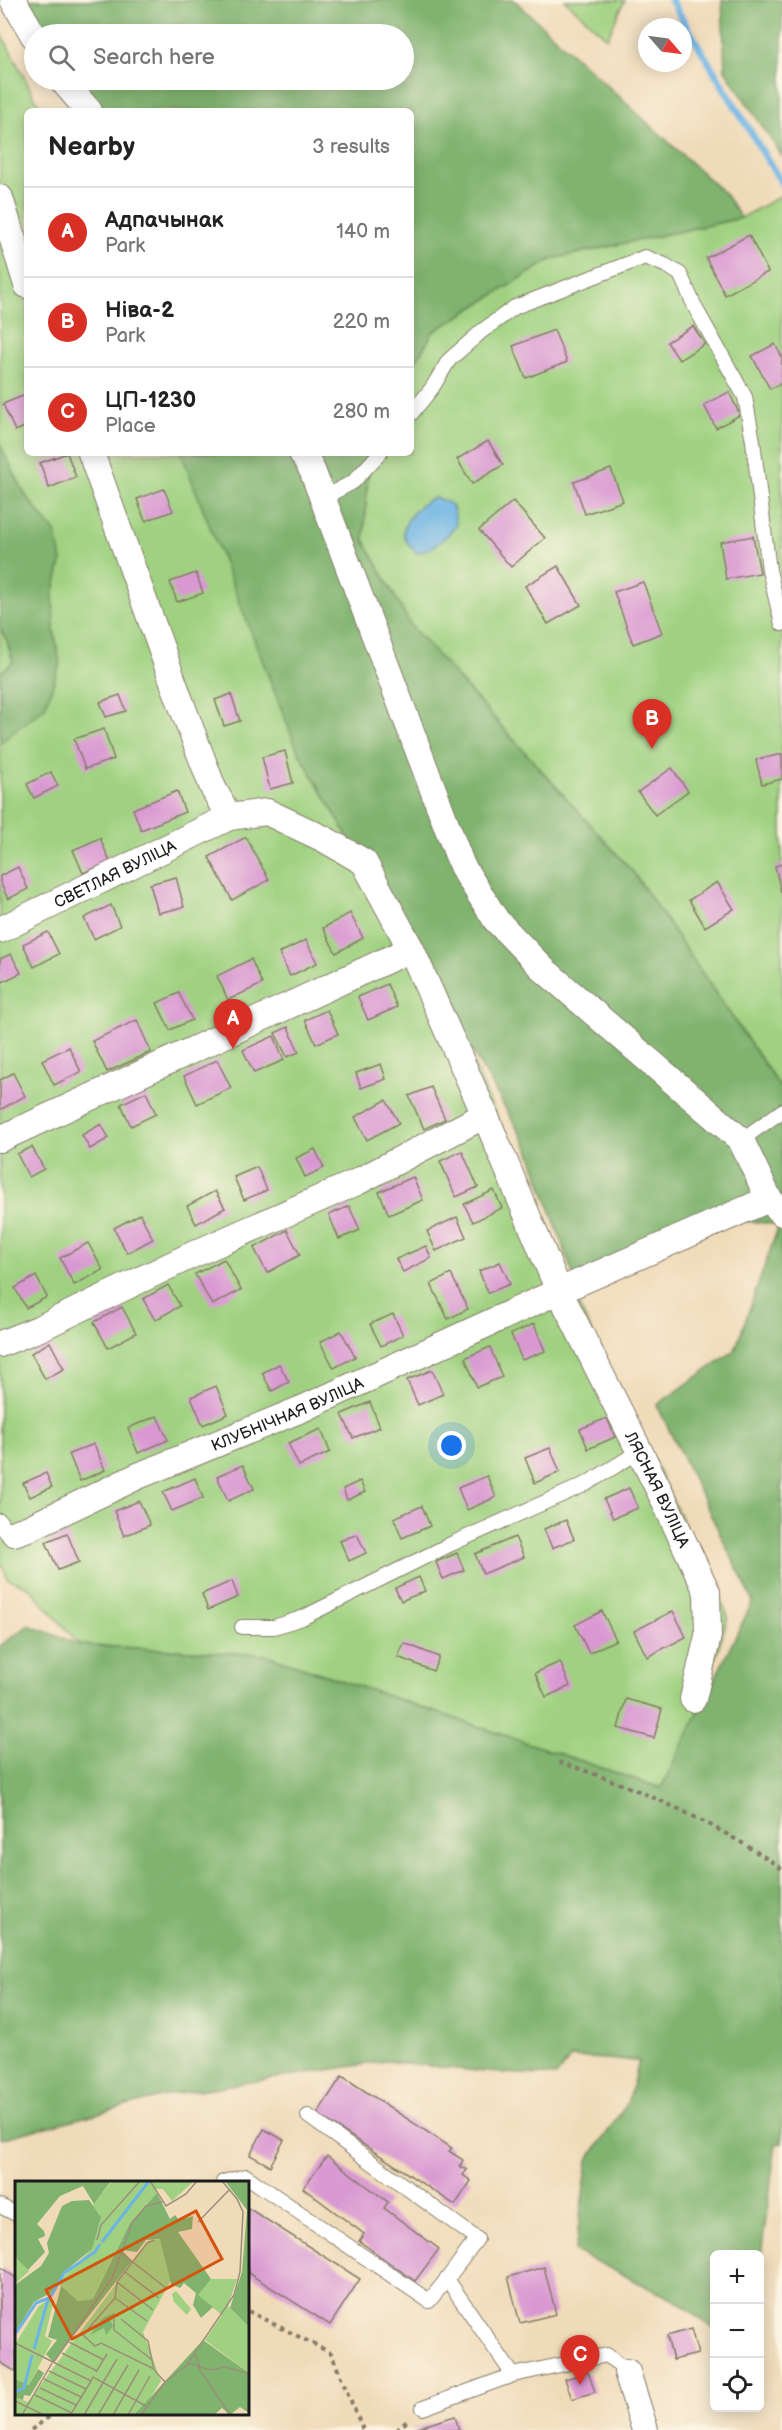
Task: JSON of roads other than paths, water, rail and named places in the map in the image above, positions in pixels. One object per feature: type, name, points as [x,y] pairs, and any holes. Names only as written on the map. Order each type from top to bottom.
[{"type":"street","points":[[13,0],[27,24]]},
{"type":"street","points":[[71,90],[86,108]]},
{"type":"street","points":[[0,198],[24,275]]},
{"type":"street","points":[[92,456],[213,788],[229,817]]},
{"type":"street","points":[[304,456],[312,470],[462,866],[495,920],[543,968],[741,1140],[776,1206]]},
{"type":"street","name":"СВЕТЛАЯ ВУЛІЦА","points":[[0,930],[229,817],[267,812],[324,839],[363,862],[411,949]]},
{"type":"street","points":[[0,1139],[411,949]]},
{"type":"street","name":"ЛЯСНАЯ ВУЛІЦА","points":[[411,949],[560,1291],[640,1451],[706,1592],[708,1636],[693,1699]]},
{"type":"street","points":[[0,1344],[38,1329],[192,1256],[357,1182],[485,1115]]},
{"type":"street","name":"КЛУБНІЧНАЯ ВУЛІЦА","points":[[7,1527],[28,1528],[138,1476],[304,1408],[560,1291],[776,1206]]},
{"type":"street","points":[[627,2372],[645,2430]]},
{"type":"lane","points":[[414,410],[432,388],[449,360],[482,331],[516,307],[645,257],[665,265],[680,274],[696,309],[745,397],[753,441],[769,570],[782,624]]},
{"type":"lane","points":[[322,498],[353,482],[377,456]]},
{"type":"lane","points":[[741,1140],[782,1111]]},
{"type":"lane","points":[[242,1627],[274,1627],[302,1618],[451,1544],[586,1484],[640,1451]]},
{"type":"lane","points":[[227,2181],[246,2176],[429,2301],[477,2239],[308,2116]]},
{"type":"lane","points":[[0,2206],[15,2214]]},
{"type":"lane","points":[[447,2279],[513,2375]]},
{"type":"lane","points":[[423,2408],[513,2375],[607,2355],[627,2372]]},
{"type":"water","points":[[435,498],[452,506],[456,526],[438,543],[417,553],[407,542],[404,528],[417,509]]},
{"type":"waterway","points":[[671,0],[782,184]]},
{"type":"place","name":"Ніва-2","points":[[652,749]]},
{"type":"place","name":"Адпачынак","points":[[233,1049]]},
{"type":"place","name":"ЦП-1230","points":[[580,2385]]}]
